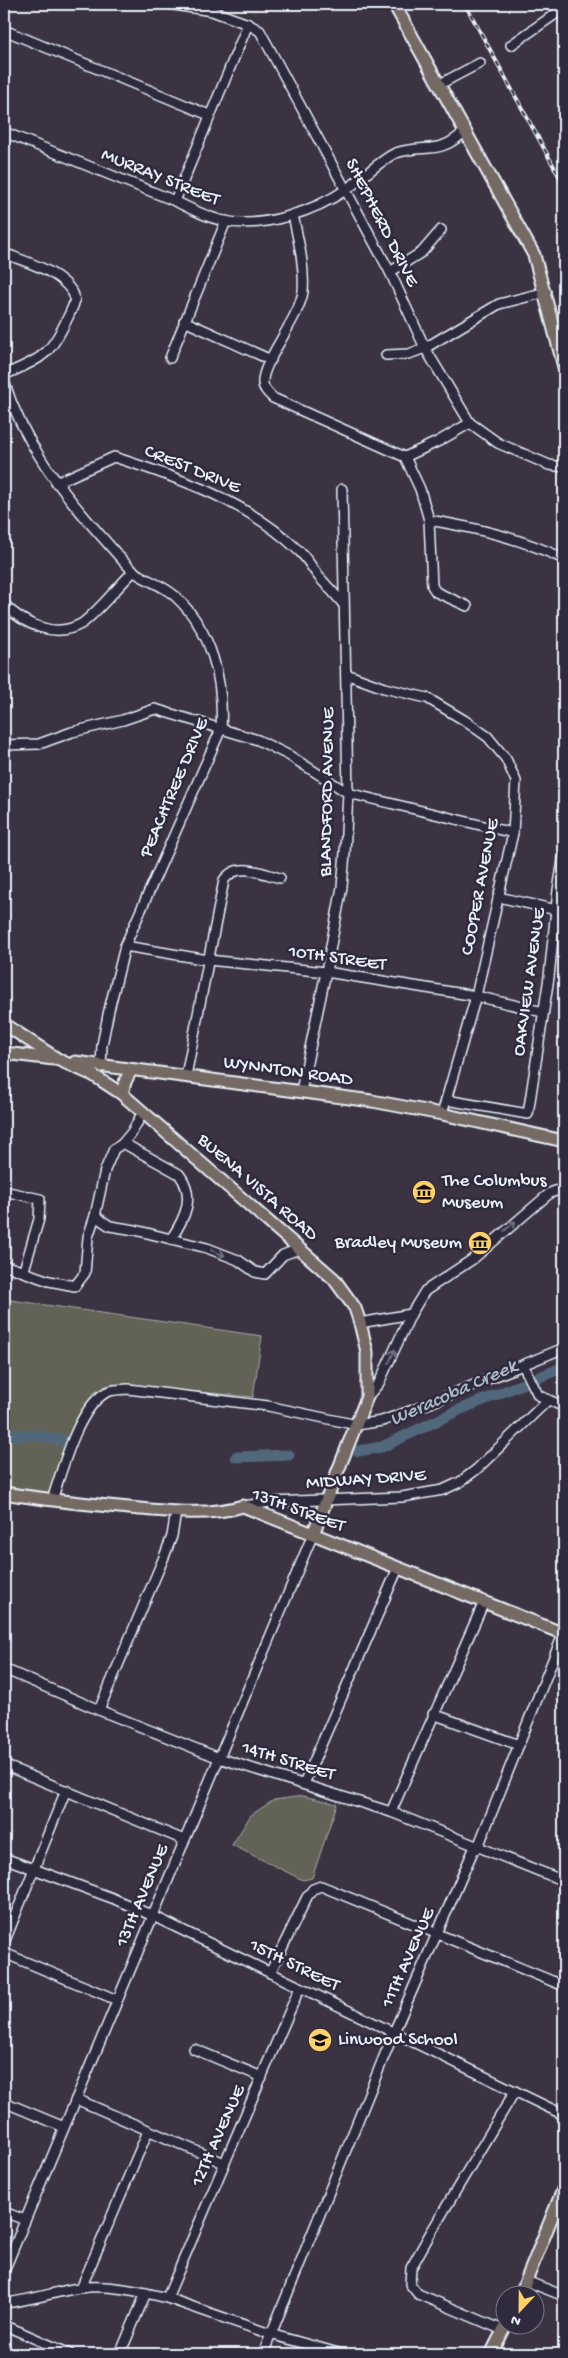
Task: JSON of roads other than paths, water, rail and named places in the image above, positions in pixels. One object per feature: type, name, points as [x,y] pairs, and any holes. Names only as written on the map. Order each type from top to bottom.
[{"type":"main road","points":[[394,4],[466,130],[534,255],[546,292],[564,367]]},
{"type":"main road","name":"BUENA VISTA ROAD","points":[[4,1024],[59,1060],[93,1075],[122,1094],[334,1279],[355,1308],[366,1352],[367,1397],[313,1534]]},
{"type":"main road","name":"WYNNTON ROAD","points":[[4,1053],[101,1067],[301,1091],[442,1114],[564,1141]]},
{"type":"main road","points":[[122,1094],[131,1070]]},
{"type":"main road","name":"13TH STREET","points":[[4,1494],[176,1512],[228,1511],[243,1506],[564,1633]]},
{"type":"main road","points":[[524,2286],[564,2187]]},
{"type":"main road","points":[[491,2354],[500,2336]]},
{"type":"street","name":"SHEPHERD DRIVE","points":[[168,4],[175,7],[212,12],[248,24],[260,31],[390,272],[425,348],[470,423],[498,443],[550,465],[564,467]]},
{"type":"street","points":[[511,45],[564,8]]},
{"type":"street","points":[[175,201],[248,24]]},
{"type":"street","points":[[4,30],[209,116]]},
{"type":"street","points":[[440,84],[480,63]]},
{"type":"street","name":"MURRAY STREET","points":[[4,132],[175,201],[201,214],[226,221],[252,222],[293,215],[322,205],[346,190],[394,153],[440,148],[459,137],[466,130]]},
{"type":"street","points":[[293,215],[302,270],[303,293],[291,324],[271,360],[264,378],[263,383],[266,392],[274,398],[405,457],[420,489],[429,520],[432,586],[436,592],[466,606]]},
{"type":"street","points":[[170,358],[226,221]]},
{"type":"street","points":[[390,272],[422,252],[441,230]]},
{"type":"street","points":[[4,253],[50,272],[74,295],[74,305],[60,337],[37,360],[4,375]]},
{"type":"street","points":[[386,355],[409,354],[425,348],[499,304],[546,292]]},
{"type":"street","points":[[184,321],[271,360]]},
{"type":"street","name":"PEACHTREE DRIVE","points":[[4,381],[24,434],[56,483],[134,571],[175,596],[205,636],[219,674],[223,704],[222,729],[124,946],[109,1010],[101,1067]]},
{"type":"street","points":[[405,457],[439,441],[470,423]]},
{"type":"street","name":"CREST DRIVE","points":[[56,483],[114,457],[170,475],[223,496],[272,526],[302,553],[320,578],[343,604]]},
{"type":"street","name":"BLANDFORD AVENUE","points":[[301,1091],[342,887],[348,793],[342,489]]},
{"type":"street","points":[[429,520],[485,531],[518,541],[564,559]]},
{"type":"street","points":[[4,604],[30,625],[52,630],[68,629],[82,623],[134,571]]},
{"type":"street","name":"COOPER AVENUE","points":[[346,674],[384,688],[427,698],[464,720],[488,737],[506,759],[516,781],[513,833],[476,996],[442,1114]]},
{"type":"street","points":[[4,745],[39,744],[72,732],[123,720],[155,709],[258,740],[348,793],[513,833]]},
{"type":"street","name":"OAKVIEW AVENUE","points":[[446,1100],[528,1114],[564,855]]},
{"type":"street","points":[[186,1076],[224,880],[231,872],[242,869],[280,878]]},
{"type":"street","points":[[498,897],[557,910]]},
{"type":"street","name":"10TH STREET","points":[[124,946],[208,960],[326,972],[476,996],[543,1012]]},
{"type":"street","points":[[4,1264],[49,1280],[75,1286],[84,1273],[88,1237],[96,1216],[105,1170],[114,1149],[123,1143],[144,1112]]},
{"type":"street","points":[[123,1143],[179,1174],[185,1181],[188,1190],[186,1199],[188,1209],[185,1218],[171,1239]]},
{"type":"street","points":[[367,1397],[379,1382],[411,1314],[426,1291],[473,1259],[550,1193],[564,1188]]},
{"type":"street","points":[[4,1191],[40,1199],[39,1219],[24,1270]]},
{"type":"street","points":[[96,1216],[110,1226],[135,1230],[207,1248],[238,1260],[255,1272],[266,1274],[283,1255],[299,1249]]},
{"type":"street","points":[[360,1324],[411,1314]]},
{"type":"street","points":[[52,1500],[83,1419],[96,1400],[109,1390],[128,1390],[268,1406],[357,1425],[382,1421],[413,1410],[564,1348]]},
{"type":"street","points":[[523,1365],[538,1395],[564,1407]]},
{"type":"street","name":"MIDWAY DRIVE","points":[[243,1506],[270,1502],[402,1497],[443,1490],[460,1482],[477,1469],[548,1400]]},
{"type":"street","points":[[99,1710],[164,1557],[172,1536],[176,1512]]},
{"type":"street","name":"13TH AVENUE","points":[[4,2271],[313,1534]]},
{"type":"street","points":[[304,1784],[398,1568]]},
{"type":"street","points":[[391,1812],[484,1602]]},
{"type":"street","name":"11TH AVENUE","points":[[263,2354],[394,2032],[474,1851],[478,1847],[564,1633]]},
{"type":"street","name":"14TH STREET","points":[[4,1669],[99,1710],[219,1758],[391,1812],[564,1881]]},
{"type":"street","points":[[433,1714],[519,1745]]},
{"type":"street","points":[[4,1765],[184,1840]]},
{"type":"street","points":[[4,1943],[35,1871],[66,1790]]},
{"type":"street","name":"15TH STREET","points":[[4,1858],[112,1898],[153,1916],[564,2116]]},
{"type":"street","points":[[270,1973],[307,1897],[317,1886],[329,1889],[564,1986]]},
{"type":"street","points":[[4,1953],[117,2000]]},
{"type":"street","name":"12TH AVENUE","points":[[167,2298],[300,1988]]},
{"type":"street","points":[[194,2049],[262,2078]]},
{"type":"street","points":[[496,2324],[418,2294],[410,2284],[412,2268],[515,2091]]},
{"type":"street","points":[[76,2099],[224,2163]]},
{"type":"street","points":[[4,2102],[64,2127]]},
{"type":"street","points":[[81,2288],[148,2131]]},
{"type":"street","points":[[4,2212],[25,2220]]},
{"type":"street","points":[[526,2281],[564,2296]]},
{"type":"street","points":[[4,2303],[81,2288],[104,2288],[146,2293],[167,2298],[270,2334],[342,2354]]},
{"type":"street","points":[[120,2354],[146,2293]]},
{"type":"street","points":[[4,2325],[70,2354]]},
{"type":"waterway","name":"Weracoba Creek","points":[[358,1451],[382,1447],[459,1410],[564,1367]]},
{"type":"waterway","name":"Weracoba Creek","points":[[4,1435],[36,1435],[66,1441]]},
{"type":"waterway","name":"Weracoba Creek","points":[[236,1457],[289,1455]]},
{"type":"railway","points":[[465,4],[564,185]]},
{"type":"place","name":"The Columbus Museum","points":[[424,1192]]},
{"type":"place","name":"Bradley Museum","points":[[480,1243]]},
{"type":"place","name":"Linwood School","points":[[320,2040]]}]
